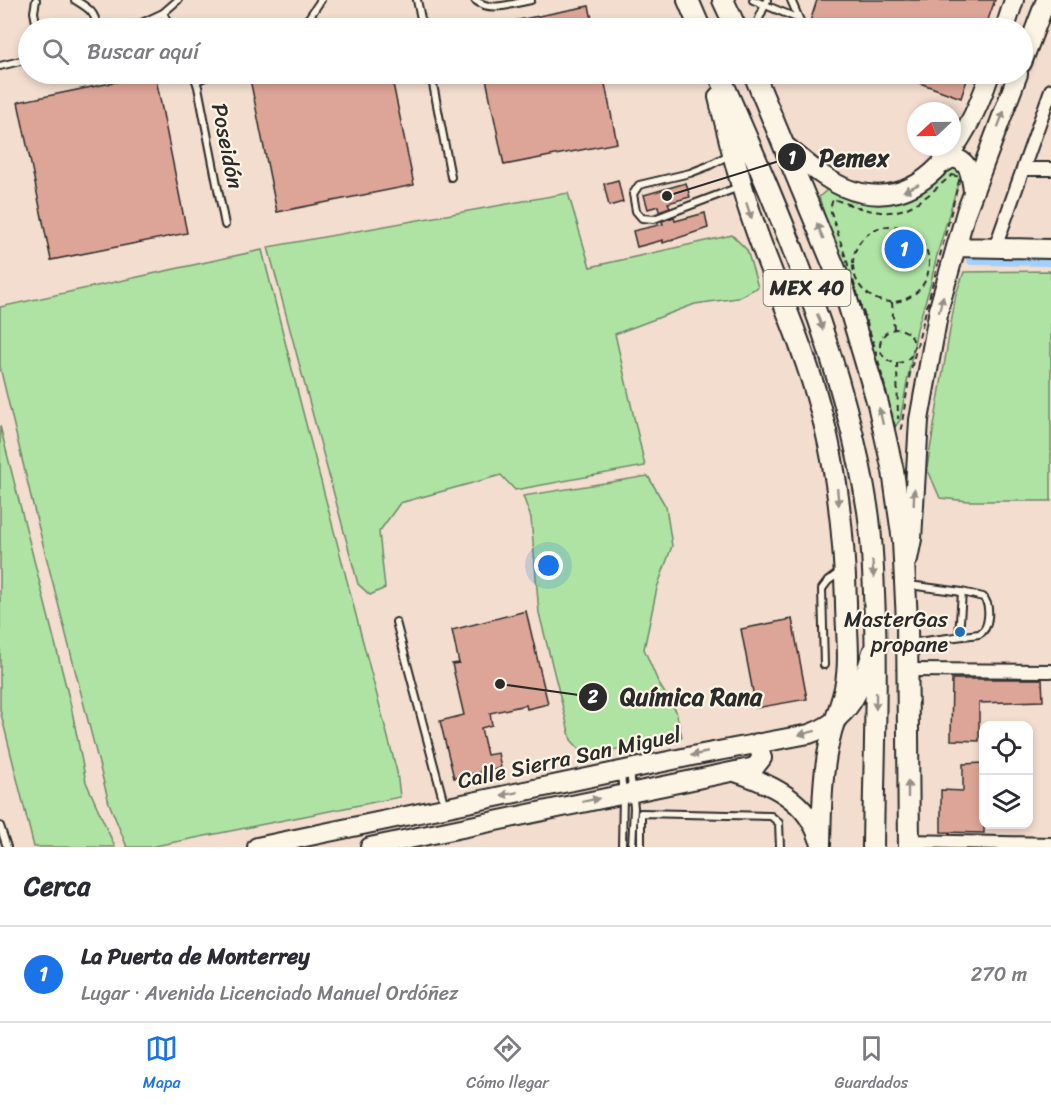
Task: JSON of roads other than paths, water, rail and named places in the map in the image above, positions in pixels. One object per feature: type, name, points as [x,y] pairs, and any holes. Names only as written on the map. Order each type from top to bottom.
[{"type":"main road","points":[[688,0],[695,18]]},
{"type":"main road","points":[[709,0],[717,18]]},
{"type":"main road","points":[[723,0],[731,18]]},
{"type":"main road","points":[[715,84],[732,154],[762,247],[843,458],[868,511]]},
{"type":"main road","name":"MEX 40","points":[[723,84],[780,218],[828,346],[849,422],[868,511],[877,642],[873,847]]},
{"type":"main road","points":[[748,84],[774,122]]},
{"type":"main road","name":"MEX 40","points":[[758,84],[841,283],[878,404],[893,471],[900,514],[905,580],[909,844]]},
{"type":"main road","points":[[807,366],[820,408],[834,470],[844,569],[847,678],[837,719]]},
{"type":"street","points":[[1008,18],[1014,0]]},
{"type":"street","points":[[1033,37],[1047,0]]},
{"type":"street","points":[[940,165],[962,135],[985,84]]},
{"type":"street","points":[[905,580],[912,539],[919,420],[938,316],[973,191],[1014,84]]},
{"type":"street","points":[[995,248],[1051,90]]},
{"type":"street","points":[[783,144],[834,182],[858,192],[874,195],[911,189],[952,158],[962,160],[969,170],[973,191]]},
{"type":"street","points":[[1024,169],[1051,169]]},
{"type":"street","points":[[956,247],[1051,249]]},
{"type":"street","name":"Calle Sierra San Miguel","points":[[257,847],[809,734],[837,719],[853,701],[860,689],[877,642]]},
{"type":"street","points":[[907,670],[1051,671]]},
{"type":"street","points":[[821,846],[829,739],[837,719]]},
{"type":"street","name":"Calle Sierra San Miguel","points":[[370,847],[755,767],[762,758],[757,743]]},
{"type":"street","points":[[733,771],[778,788],[793,800],[804,810],[815,828],[821,846]]},
{"type":"street","points":[[909,844],[1051,844]]},
{"type":"lane","points":[[35,18],[36,0]]},
{"type":"lane","points":[[75,0],[90,9],[95,18]]},
{"type":"lane","points":[[152,18],[163,13],[178,0]]},
{"type":"lane","points":[[309,18],[321,0]]},
{"type":"lane","points":[[417,0],[421,18]]},
{"type":"lane","points":[[475,0],[491,8],[531,0]]},
{"type":"lane","points":[[791,0],[799,18]]},
{"type":"lane","points":[[760,18],[762,13],[761,2],[797,18]]},
{"type":"lane","points":[[163,13],[166,18]]},
{"type":"lane","points":[[0,66],[18,62]]},
{"type":"lane","name":"Poseidón","points":[[197,84],[225,225]]},
{"type":"lane","points":[[433,84],[451,177]]},
{"type":"lane","points":[[732,154],[690,173],[639,185],[633,194],[636,211],[642,218],[654,219],[742,186]]},
{"type":"lane","points":[[824,665],[822,589],[828,581],[844,569]]},
{"type":"lane","points":[[905,580],[962,592],[985,599],[988,605],[986,628],[979,634],[907,643]]},
{"type":"lane","points":[[959,636],[962,592]]},
{"type":"lane","points":[[396,622],[446,807]]},
{"type":"lane","points":[[625,770],[632,847]]},
{"type":"lane","points":[[622,847],[628,793],[625,770]]},
{"type":"lane","points":[[641,847],[641,813],[771,816],[779,822],[780,847]]},
{"type":"lane","points":[[0,826],[7,847]]},
{"type":"waterway","points":[[972,259],[1051,260]]},
{"type":"place","name":"Pemex","points":[[667,196]]},
{"type":"place","name":"La Puerta de Monterrey","points":[[904,249]]},
{"type":"place","name":"MasterGas propane","points":[[960,632]]},
{"type":"place","name":"Química Rana","points":[[500,684]]}]
